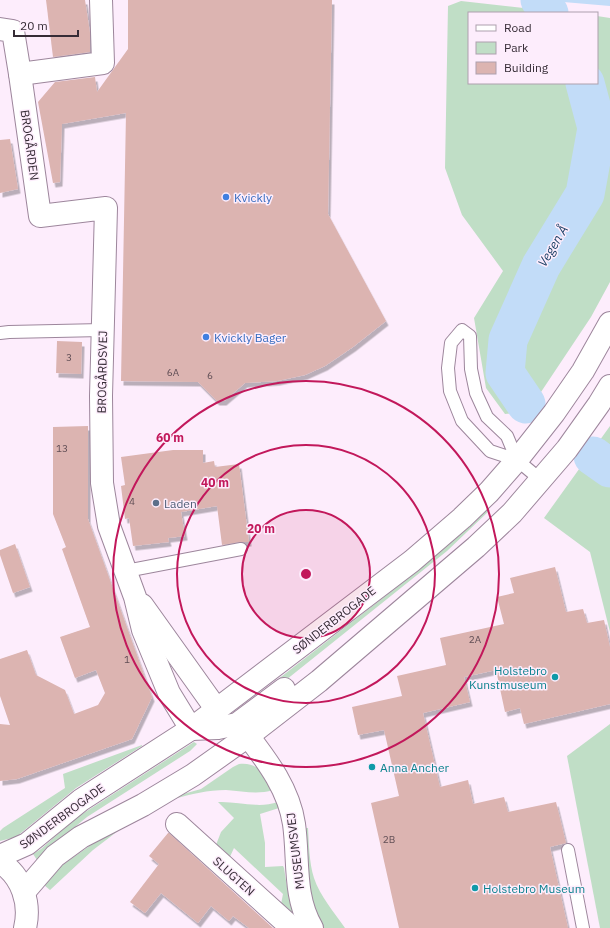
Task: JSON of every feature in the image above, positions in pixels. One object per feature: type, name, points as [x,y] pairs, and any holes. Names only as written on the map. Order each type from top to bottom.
[{"type":"street","points":[[20,74],[103,63],[101,0]]},
{"type":"street","name":"BROGÅRDEN","points":[[0,29],[13,31],[40,216]]},
{"type":"street","name":"BROGÅRDSVEJ","points":[[40,216],[106,208],[101,416],[102,483],[109,526],[135,596],[143,630],[169,693],[191,729]]},
{"type":"street","name":"SØNDERBROGADE","points":[[218,719],[412,561],[483,498],[517,460],[554,413],[583,371],[610,323]]},
{"type":"street","points":[[81,837],[143,805],[187,779],[248,736],[319,681],[471,552],[502,523],[567,449],[610,386]]},
{"type":"street","name":"BROGÅRDSVEJ","points":[[135,596],[218,719]]},
{"type":"street","points":[[191,729],[218,719],[237,724],[310,671],[397,615]]},
{"type":"street","points":[[24,892],[55,856],[137,794],[192,759],[210,744],[218,719]]},
{"type":"street","name":"SØNDERBROGADE","points":[[0,856],[27,844],[81,800],[191,729]]},
{"type":"street","name":"MUSEUMSVEJ","points":[[248,736],[271,767],[290,806],[295,835],[298,887],[304,909],[304,927]]},
{"type":"street","name":"SLUGTEN","points":[[177,824],[304,927]]},
{"type":"street","points":[[0,862],[12,873],[24,892],[27,909],[26,928]]},
{"type":"lane","points":[[0,333],[102,330]]},
{"type":"lane","points":[[517,460],[507,436],[487,417],[476,393],[471,369],[470,336],[462,330],[451,343],[448,368],[450,391],[462,421],[490,451],[517,460],[541,480]]},
{"type":"lane","points":[[126,571],[241,549]]},
{"type":"lane","points":[[568,850],[583,928]]},
{"type":"green space","points":[[461,1],[559,12],[468,12],[468,84],[598,84],[598,16],[610,18],[610,282],[591,317],[537,398],[522,412],[505,414],[486,388],[474,318],[503,271],[462,215],[445,168],[448,6]]},
{"type":"green space","points":[[610,426],[610,632],[590,552],[544,518]]},
{"type":"green space","points":[[488,509],[490,510],[447,551],[266,696],[246,704],[410,577],[473,524]]},
{"type":"green space","points":[[610,724],[610,928],[600,928],[567,756]]},
{"type":"green space","points":[[194,742],[197,744],[190,751],[87,817],[37,860],[33,854],[41,849],[76,818]]},
{"type":"green space","points":[[142,745],[76,788],[16,837],[0,841],[0,831],[3,828],[65,788],[63,774]]},
{"type":"green space","points":[[239,764],[252,765],[256,767],[273,790],[256,792],[219,790],[187,795],[174,799],[169,798],[201,789]]},
{"type":"green space","points":[[218,802],[263,805],[278,802],[279,808],[260,814],[265,843],[265,867],[283,866],[289,899],[296,920],[280,909],[283,894],[234,848],[228,861],[214,850],[221,832],[234,818]]},
{"type":"green space","points":[[127,824],[93,850],[50,890],[44,885],[58,868],[101,838]]},
{"type":"green space","points":[[304,828],[308,828],[311,866],[314,878],[328,904],[345,928],[323,928],[313,904],[309,891]]},
{"type":"water","points":[[540,0],[610,0],[610,6]]},
{"type":"building","points":[[46,0],[85,0],[90,33],[90,52],[53,57]]},
{"type":"building","name":"Kvickly","points":[[128,0],[332,0],[328,214],[386,321],[353,347],[325,366],[305,375],[277,381],[245,383],[224,401],[217,401],[198,382],[121,381],[126,113],[62,124],[60,182],[53,183],[38,102],[55,82],[95,77],[97,92],[128,49]]},
{"type":"building","points":[[10,139],[18,189],[0,193],[0,140]]},
{"type":"building","points":[[57,341],[82,342],[81,374],[56,373]]},
{"type":"building","points":[[88,426],[88,519],[152,697],[132,739],[17,779],[0,781],[0,724],[10,725],[0,696],[0,659],[27,650],[36,675],[65,690],[74,714],[98,705],[105,693],[96,670],[75,678],[60,637],[90,627],[62,549],[66,547],[53,514],[53,427]]},
{"type":"building","points":[[173,450],[203,450],[203,463],[214,461],[215,467],[239,464],[249,542],[222,545],[217,506],[181,512],[185,536],[168,538],[169,542],[133,546],[129,518],[125,519],[121,486],[125,485],[121,457]]},
{"type":"building","points":[[15,544],[30,587],[13,593],[0,555],[0,550]]},
{"type":"building","points":[[555,567],[566,612],[583,609],[587,623],[604,620],[610,647],[610,704],[524,724],[520,708],[505,712],[496,670],[464,677],[470,702],[423,713],[440,787],[468,780],[473,804],[504,797],[508,812],[556,802],[566,843],[550,847],[568,928],[399,928],[371,803],[399,796],[384,730],[358,735],[352,707],[402,696],[397,676],[446,665],[440,638],[504,624],[497,597],[514,593],[510,578]]},
{"type":"building","points":[[168,833],[273,928],[249,928],[233,916],[229,921],[211,906],[198,923],[161,893],[145,913],[130,902],[159,864],[149,856]]},
{"type":"waterway","name":"Vegen Å","points":[[540,0],[548,12]]},
{"type":"waterway","name":"Vegen Å","points":[[526,404],[505,373],[508,340],[541,266],[585,194],[597,128],[585,84]]},
{"type":"waterway","name":"Vegen Å","points":[[593,456],[610,468]]},
{"type":"place","name":"Kvickly","points":[[226,197]]},
{"type":"place","name":"Kvickly Bager","points":[[206,337]]},
{"type":"place","name":"Laden","points":[[156,503]]},
{"type":"place","name":"Holstebro Kunstmuseum","points":[[555,677]]},
{"type":"place","name":"Anna Ancher","points":[[372,767]]},
{"type":"place","name":"Holstebro Museum","points":[[475,888]]}]
